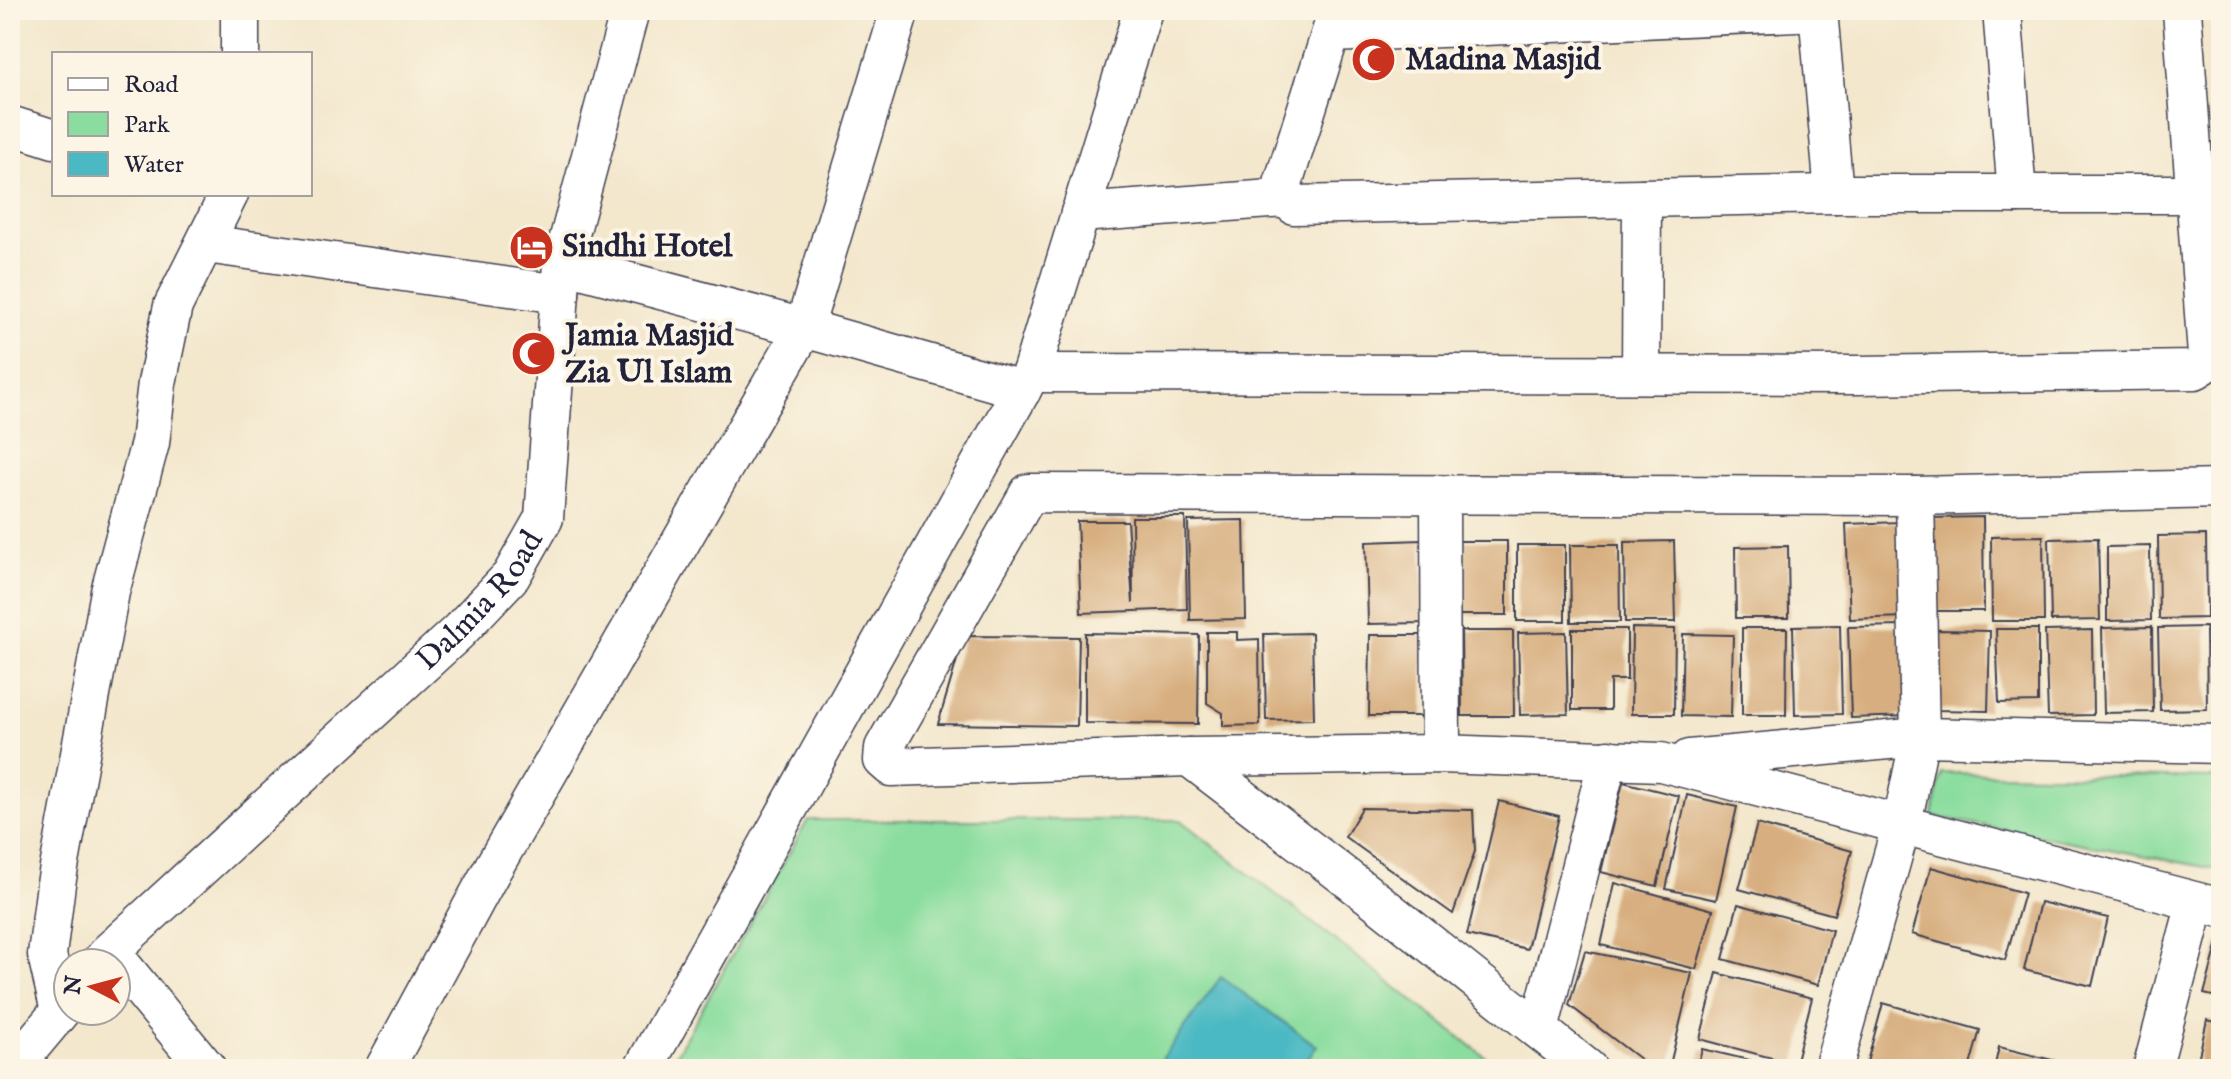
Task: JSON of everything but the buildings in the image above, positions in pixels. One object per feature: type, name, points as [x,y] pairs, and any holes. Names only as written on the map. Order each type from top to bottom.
[{"type":"street","points":[[240,10],[240,52]]},
{"type":"street","name":"Dalmia Road","points":[[116,947],[458,632],[511,576],[544,518],[561,279],[630,10]]},
{"type":"street","points":[[384,1069],[493,868],[804,328],[900,10]]},
{"type":"street","points":[[643,1069],[1026,382],[1143,10]]},
{"type":"street","points":[[2002,10],[2017,194]]},
{"type":"street","points":[[206,244],[561,279],[804,328],[1026,382],[2195,370],[2203,365],[2207,355],[2182,10]]},
{"type":"street","points":[[1285,198],[1283,184],[1335,21],[1818,11],[1834,194]]},
{"type":"street","points":[[10,125],[52,138]]},
{"type":"street","points":[[1080,213],[1285,198],[1294,205],[1834,194],[2197,194]]},
{"type":"street","points":[[52,970],[47,955],[56,884],[110,592],[150,443],[157,383],[173,306],[206,244],[218,197]]},
{"type":"street","points":[[1641,374],[1642,198]]},
{"type":"street","points":[[2221,489],[1915,496],[1029,493],[884,748],[883,760],[891,767],[1189,757],[1441,754],[1661,762],[1920,737],[2221,744]]},
{"type":"street","points":[[1440,495],[1441,754]]},
{"type":"street","points":[[1833,1069],[1902,823],[1920,737],[1915,496]]},
{"type":"street","points":[[1189,757],[1588,1069]]},
{"type":"street","points":[[1539,1030],[1608,759]]},
{"type":"street","points":[[1661,762],[2208,906],[2152,1069]]},
{"type":"street","points":[[132,987],[207,1069]]},
{"type":"street","points":[[12,1069],[52,1021]]},
{"type":"green space","points":[[1942,773],[2221,778],[2221,870],[1932,816]]},
{"type":"green space","points":[[808,820],[1180,820],[1501,1069],[668,1069]]},
{"type":"water","points":[[1221,977],[1317,1046],[1300,1069],[1155,1069]]},
{"type":"place","name":"Madina Masjid","points":[[1374,60]]},
{"type":"place","name":"Sindhi Hotel","points":[[531,247]]},
{"type":"place","name":"Jamia Masjid Zia Ul Islam","points":[[534,354]]}]
